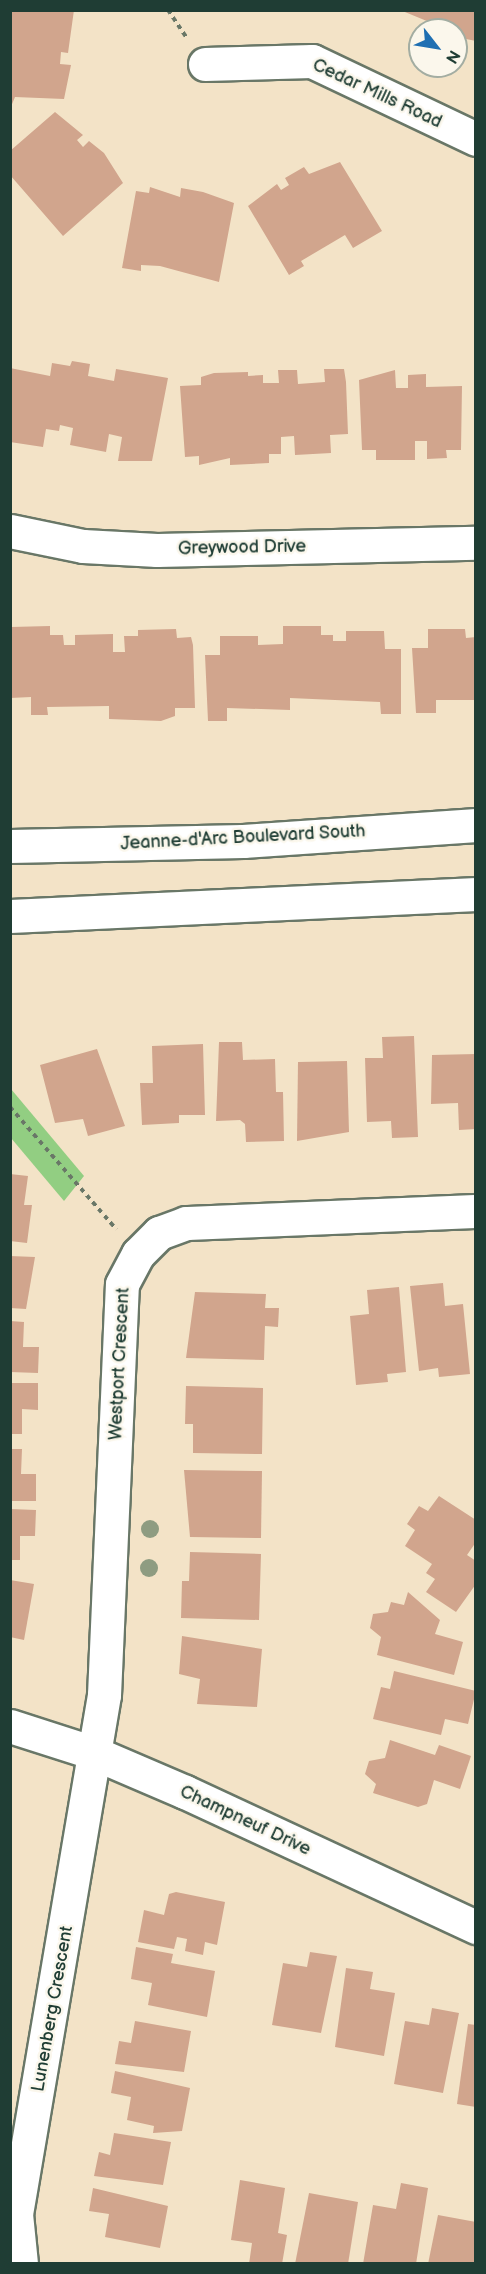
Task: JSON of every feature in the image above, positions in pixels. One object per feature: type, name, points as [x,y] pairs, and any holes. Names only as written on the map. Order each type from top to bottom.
[{"type":"street","name":"Cedar Mills Road","points":[[204,64],[312,61],[476,139]]},
{"type":"street","name":"Greywood Drive","points":[[10,531],[83,546],[157,550],[476,543]]},
{"type":"street","name":"Jeanne-d'Arc Boulevard South","points":[[10,846],[243,841],[476,825]]},
{"type":"street","points":[[10,916],[476,894]]},
{"type":"street","name":"Westport Crescent","points":[[94,1753],[114,1546],[122,1284],[138,1254],[159,1233],[186,1223],[476,1211]]},
{"type":"street","name":"Champneuf Drive","points":[[10,1726],[94,1753],[476,1927]]},
{"type":"street","name":"Lunenberg Crescent","points":[[21,2264],[15,2248],[16,2214],[94,1753]]},
{"type":"path","points":[[10,1107],[138,1254]]},
{"type":"green space","points":[[11,1089],[84,1176],[64,1201],[11,1138]]},
{"type":"building","points":[[10,10],[74,10],[68,53],[61,52],[60,64],[71,65],[64,99],[15,97],[10,109]]},
{"type":"building","points":[[400,10],[476,10],[476,41],[468,39],[468,18],[420,18]]},
{"type":"building","points":[[55,112],[83,135],[77,140],[83,147],[89,141],[104,153],[123,183],[63,236],[10,175],[10,151]]},
{"type":"building","points":[[340,162],[382,231],[353,248],[345,235],[301,261],[304,266],[289,275],[248,206],[277,184],[281,190],[289,185],[285,178],[304,167],[309,174]]},
{"type":"building","points":[[150,187],[180,197],[181,188],[203,192],[234,203],[219,282],[160,266],[141,265],[141,271],[122,268],[136,191],[149,193]]},
{"type":"building","points":[[72,361],[90,364],[88,376],[114,381],[116,369],[168,378],[152,461],[118,461],[122,437],[109,434],[106,452],[70,445],[73,428],[60,425],[59,431],[46,429],[43,447],[10,442],[10,368],[50,376],[52,363],[70,366]]},
{"type":"building","points":[[324,369],[344,369],[346,382],[348,434],[330,435],[331,453],[295,455],[294,436],[281,437],[281,454],[269,454],[269,463],[230,465],[230,458],[199,465],[199,456],[185,457],[180,386],[201,385],[201,377],[214,373],[248,372],[248,376],[263,375],[263,383],[279,383],[278,370],[297,370],[298,384],[325,382]]},
{"type":"building","points":[[395,370],[396,388],[408,388],[408,375],[426,374],[426,387],[462,386],[461,450],[446,450],[447,458],[427,459],[427,441],[415,441],[415,460],[376,460],[376,450],[362,450],[359,380]]},
{"type":"building","points":[[50,626],[50,635],[63,635],[64,645],[75,645],[75,635],[113,634],[113,652],[125,652],[124,636],[138,636],[138,630],[176,629],[177,638],[191,637],[195,708],[175,708],[175,716],[161,721],[109,719],[109,706],[47,707],[48,715],[31,715],[31,697],[10,698],[11,627]]},
{"type":"building","points":[[283,626],[321,626],[321,635],[333,635],[333,641],[346,641],[346,631],[384,631],[385,649],[401,649],[401,714],[381,714],[380,702],[290,698],[290,710],[227,708],[227,721],[208,721],[205,655],[220,655],[220,636],[258,636],[258,645],[283,644]]},
{"type":"building","points":[[428,629],[465,629],[466,638],[476,637],[476,700],[436,700],[436,713],[416,713],[412,648],[428,648]]},
{"type":"building","points":[[414,1036],[418,1137],[392,1138],[391,1121],[367,1122],[365,1058],[383,1058],[382,1037]]},
{"type":"building","points":[[219,1042],[242,1042],[243,1060],[275,1059],[276,1092],[283,1092],[284,1141],[246,1142],[245,1124],[240,1120],[216,1121]]},
{"type":"building","points":[[203,1044],[205,1115],[179,1115],[179,1123],[142,1125],[140,1083],[153,1083],[152,1046]]},
{"type":"building","points":[[97,1049],[125,1126],[88,1136],[83,1119],[55,1123],[40,1065]]},
{"type":"building","points":[[476,1054],[476,1129],[459,1130],[458,1103],[431,1104],[432,1055]]},
{"type":"building","points":[[347,1061],[349,1132],[297,1141],[298,1062]]},
{"type":"building","points":[[10,1174],[28,1176],[24,1205],[32,1205],[27,1243],[10,1241]]},
{"type":"building","points":[[10,1256],[35,1257],[26,1309],[10,1308]]},
{"type":"building","points":[[443,1283],[445,1306],[463,1304],[470,1374],[439,1377],[438,1368],[419,1371],[410,1286]]},
{"type":"building","points":[[399,1287],[406,1372],[387,1374],[388,1382],[356,1385],[350,1316],[369,1314],[367,1290]]},
{"type":"building","points":[[195,1292],[266,1294],[265,1308],[279,1308],[278,1327],[265,1326],[264,1360],[186,1358]]},
{"type":"building","points":[[10,1321],[24,1322],[23,1347],[39,1347],[38,1373],[10,1372]]},
{"type":"building","points":[[10,1383],[38,1383],[38,1410],[22,1409],[22,1434],[10,1434]]},
{"type":"building","points":[[186,1386],[263,1388],[262,1454],[193,1453],[193,1424],[185,1424]]},
{"type":"building","points":[[10,1449],[22,1449],[21,1474],[36,1474],[36,1501],[10,1501]]},
{"type":"building","points":[[184,1470],[262,1471],[261,1538],[190,1537]]},
{"type":"building","points":[[439,1496],[476,1520],[476,1542],[467,1555],[476,1561],[476,1584],[456,1612],[426,1592],[435,1579],[426,1573],[432,1564],[405,1546],[415,1530],[407,1524],[419,1506],[428,1511]]},
{"type":"building","points":[[10,1509],[36,1510],[35,1536],[20,1536],[20,1560],[10,1560]]},
{"type":"building","points":[[190,1552],[261,1554],[259,1620],[181,1618],[182,1581],[189,1581]]},
{"type":"building","points":[[10,1580],[34,1584],[24,1640],[10,1637]]},
{"type":"building","points":[[408,1592],[440,1620],[435,1634],[463,1642],[454,1675],[377,1655],[381,1637],[370,1628],[373,1614],[388,1612],[391,1602],[404,1605]]},
{"type":"building","points":[[182,1636],[262,1649],[257,1707],[197,1704],[200,1679],[179,1674]]},
{"type":"building","points":[[394,1671],[476,1691],[468,1724],[445,1719],[441,1735],[373,1719],[381,1687],[390,1689]]},
{"type":"building","points":[[390,1740],[435,1755],[439,1745],[471,1756],[460,1789],[434,1780],[427,1804],[418,1807],[373,1793],[376,1784],[365,1774],[369,1761],[385,1758]]},
{"type":"building","points":[[176,1892],[225,1902],[217,1945],[205,1942],[203,1955],[185,1951],[187,1939],[177,1937],[174,1949],[138,1942],[144,1910],[164,1915],[169,1894]]},
{"type":"building","points":[[136,1947],[173,1954],[171,1963],[215,1971],[207,2017],[148,2005],[152,1983],[131,1979]]},
{"type":"building","points":[[310,1952],[337,1956],[321,2033],[272,2025],[283,1963],[307,1967]]},
{"type":"building","points":[[346,1968],[373,1972],[370,1989],[395,1993],[384,2056],[335,2047]]},
{"type":"building","points":[[432,2008],[459,2013],[443,2093],[394,2084],[405,2021],[429,2025]]},
{"type":"building","points":[[135,2021],[191,2031],[184,2072],[115,2064],[119,2041],[131,2043]]},
{"type":"building","points":[[468,2024],[476,2025],[476,2107],[457,2104]]},
{"type":"building","points":[[115,2071],[190,2088],[182,2131],[153,2133],[154,2126],[127,2120],[131,2097],[111,2093]]},
{"type":"building","points":[[114,2133],[171,2142],[163,2185],[94,2176],[99,2152],[110,2155]]},
{"type":"building","points":[[240,2180],[285,2188],[278,2233],[287,2235],[282,2264],[249,2264],[252,2243],[231,2240]]},
{"type":"building","points":[[401,2183],[428,2188],[416,2264],[363,2264],[373,2205],[396,2209]]},
{"type":"building","points":[[93,2188],[168,2206],[160,2248],[105,2237],[109,2214],[89,2211]]},
{"type":"building","points":[[309,2193],[358,2202],[348,2264],[295,2264]]},
{"type":"building","points":[[438,2215],[476,2222],[476,2264],[428,2264]]}]
